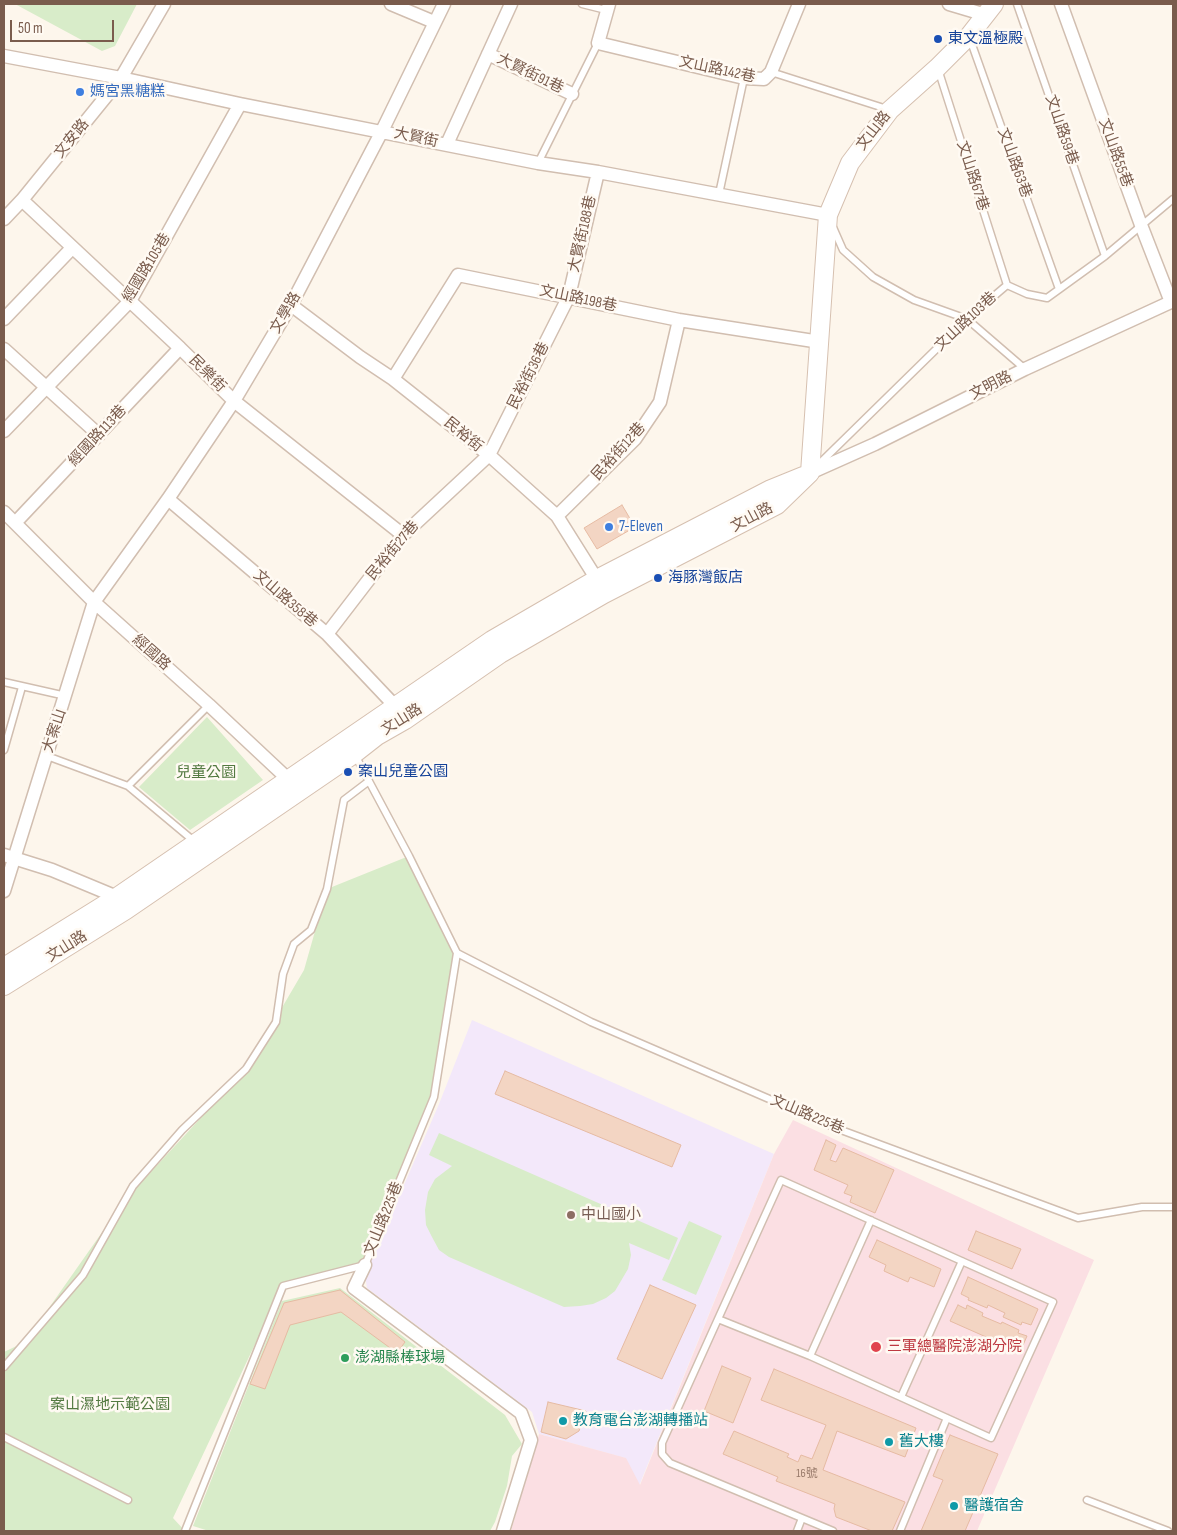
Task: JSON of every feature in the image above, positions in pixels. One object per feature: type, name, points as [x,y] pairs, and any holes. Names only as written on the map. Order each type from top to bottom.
[{"type":"main road","name":"文山路","points":[[4,986],[294,786],[396,706],[492,640],[601,586],[771,489],[810,473],[828,215],[850,163],[890,110],[969,36],[990,9]]},
{"type":"main road","name":"文山路","points":[[4,967],[121,904],[196,843],[294,786],[354,754],[377,736],[405,720],[601,586]]},
{"type":"street","name":"文安路","points":[[4,219],[22,200],[122,78],[164,4]]},
{"type":"street","points":[[391,4],[434,22]]},
{"type":"street","name":"文學路","points":[[94,602],[168,499],[234,401],[291,305],[382,131],[444,4]]},
{"type":"street","points":[[447,144],[511,4]]},
{"type":"street","points":[[772,72],[799,4]]},
{"type":"street","points":[[949,4],[990,9]]},
{"type":"street","name":"文山路55巷","points":[[1061,4],[1141,225],[1172,301]]},
{"type":"street","points":[[598,42],[607,7]]},
{"type":"street","name":"文山路142巷","points":[[598,42],[744,78],[764,80],[772,72]]},
{"type":"street","name":"大賢街91巷","points":[[488,54],[572,94]]},
{"type":"street","name":"大賢街","points":[[4,56],[122,78],[240,104],[538,163],[598,172],[828,215]]},
{"type":"street","name":"經國路105巷","points":[[4,431],[130,301],[240,104]]},
{"type":"street","name":"大賢街188巷","points":[[569,296],[598,172]]},
{"type":"street","name":"民樂街","points":[[22,200],[234,401],[403,535]]},
{"type":"street","points":[[4,319],[72,248]]},
{"type":"street","name":"文山路198巷","points":[[393,379],[458,275],[569,296],[679,320],[820,342]]},
{"type":"street","name":"民裕街36巷","points":[[489,455],[569,296]]},
{"type":"street","name":"文明路","points":[[810,473],[875,444],[1025,369],[1172,301]]},
{"type":"street","name":"民裕街","points":[[291,305],[360,357],[393,379],[489,455],[557,516],[601,586]]},
{"type":"street","name":"民裕街12巷","points":[[557,516],[635,439],[660,402],[679,320]]},
{"type":"street","name":"經國路113巷","points":[[15,523],[180,348]]},
{"type":"street","points":[[4,349],[99,435]]},
{"type":"street","name":"民裕街27巷","points":[[326,634],[403,535],[489,455]]},
{"type":"street","name":"文山路358巷","points":[[168,499],[326,634],[396,706]]},
{"type":"street","name":"經國路","points":[[4,512],[94,602],[209,705],[294,786]]},
{"type":"street","name":"大案山","points":[[4,891],[9,857],[47,756],[94,602]]},
{"type":"street","points":[[9,857],[52,870],[121,904]]},
{"type":"street","points":[[365,1265],[354,1288],[521,1413],[531,1440],[503,1531]]},
{"type":"lane","points":[[582,4],[607,7]]},
{"type":"lane","name":"文山路59巷","points":[[1017,4],[1105,256]]},
{"type":"lane","name":"文山路63巷","points":[[969,36],[1059,289]]},
{"type":"lane","points":[[538,163],[598,42]]},
{"type":"lane","name":"文山路67巷","points":[[937,68],[1007,285]]},
{"type":"lane","name":"文山路142巷","points":[[772,72],[890,110]]},
{"type":"lane","points":[[719,194],[744,78]]},
{"type":"lane","name":"文山路103巷","points":[[810,473],[967,319],[1007,285],[1027,294],[1047,298],[1105,256],[1173,199]]},
{"type":"lane","points":[[828,215],[843,250],[873,277],[914,300],[967,319],[1025,369]]},
{"type":"lane","points":[[4,682],[66,696]]},
{"type":"lane","points":[[4,750],[22,687]]},
{"type":"lane","points":[[128,786],[209,705]]},
{"type":"lane","points":[[354,754],[410,856],[457,953]]},
{"type":"lane","points":[[47,756],[128,786],[196,843]]},
{"type":"lane","points":[[4,1367],[83,1275],[132,1186],[182,1130],[246,1069],[276,1022],[282,974],[294,944],[311,930],[326,889],[344,800],[369,781]]},
{"type":"lane","name":"文山路225巷","points":[[185,1531],[282,1286],[365,1265],[434,1097],[457,953],[591,1022],[841,1130],[1078,1218],[1142,1207],[1173,1206]]},
{"type":"lane","points":[[718,1319],[810,1356],[991,1438],[1053,1302],[781,1180],[718,1319],[662,1443],[662,1454],[670,1463],[833,1531]]},
{"type":"lane","points":[[810,1356],[871,1220]]},
{"type":"lane","points":[[901,1397],[962,1261]]},
{"type":"lane","points":[[900,1531],[947,1418]]},
{"type":"lane","points":[[4,1437],[128,1500]]},
{"type":"lane","points":[[1087,1500],[1168,1531]]},
{"type":"lane","points":[[797,1531],[802,1518]]},
{"type":"shaded area","name":"中山國小","points":[[472,1020],[774,1154],[639,1486],[625,1458],[539,1434],[532,1412],[367,1288],[365,1275],[439,1104]]},
{"type":"shaded area","name":"三軍總醫院澎湖分院","points":[[793,1120],[1094,1260],[977,1531],[511,1531],[539,1434],[626,1458],[640,1485],[774,1154]]},
{"type":"green space","points":[[15,4],[137,4],[115,46],[102,51]]},
{"type":"green space","name":"兒童公園","points":[[207,717],[263,780],[190,830],[139,787]]},
{"type":"green space","name":"案山濕地示範公園","points":[[409,856],[457,953],[434,1097],[365,1265],[282,1287],[173,1518],[185,1531],[4,1531],[4,1352],[25,1342],[124,1201],[246,1069],[304,970],[327,889]]},
{"type":"green space","points":[[439,1133],[678,1238],[669,1260],[629,1243],[631,1255],[628,1269],[615,1291],[593,1304],[564,1307],[449,1257],[439,1250],[426,1225],[425,1210],[428,1192],[435,1179],[452,1166],[429,1155]]},
{"type":"green space","points":[[689,1221],[722,1236],[696,1295],[662,1280]]},
{"type":"green space","name":"澎湖縣棒球場","points":[[340,1288],[505,1415],[522,1444],[512,1456],[507,1486],[490,1531],[209,1531],[193,1526],[282,1301]]},
{"type":"building","name":"7-Eleven","points":[[622,505],[635,527],[597,549],[584,528]]},
{"type":"building","points":[[505,1071],[681,1145],[672,1167],[495,1094]]},
{"type":"building","points":[[826,1140],[836,1145],[830,1160],[836,1162],[843,1148],[894,1170],[875,1213],[850,1202],[852,1196],[844,1193],[848,1185],[814,1170]]},
{"type":"building","points":[[976,1231],[1021,1249],[1012,1269],[968,1250]]},
{"type":"building","points":[[877,1240],[941,1269],[934,1287],[910,1277],[908,1282],[884,1271],[886,1265],[869,1257]]},
{"type":"building","points":[[968,1277],[1038,1309],[1031,1325],[1022,1322],[1021,1325],[1003,1317],[1005,1313],[988,1305],[987,1308],[968,1300],[969,1298],[961,1294]]},
{"type":"building","points":[[650,1285],[696,1305],[662,1379],[617,1359]]},
{"type":"building","points":[[340,1290],[405,1342],[397,1353],[341,1312],[290,1325],[265,1389],[250,1384],[284,1303]]},
{"type":"building","points":[[958,1305],[966,1309],[967,1305],[983,1313],[982,1316],[1001,1324],[1002,1322],[1019,1330],[1018,1333],[1027,1336],[1020,1352],[950,1321]]},
{"type":"building","points":[[722,1366],[751,1378],[733,1423],[704,1411]]},
{"type":"building","name":"舊大樓","points":[[774,1369],[916,1428],[905,1457],[837,1431],[823,1470],[905,1502],[892,1531],[872,1531],[836,1517],[835,1504],[776,1481],[778,1477],[723,1454],[734,1431],[789,1454],[787,1457],[798,1462],[801,1455],[812,1459],[826,1425],[761,1400]]},
{"type":"building","name":"教育電台澎湖轉播站","points":[[548,1402],[586,1411],[579,1431],[566,1439],[541,1432]]},
{"type":"building","name":"醫護宿舍","points":[[950,1435],[998,1454],[965,1531],[921,1531],[943,1480],[933,1476]]},
{"type":"place","name":"東文溫極殿","points":[[938,39]]},
{"type":"place","name":"媽宮黑糖糕","points":[[80,92]]},
{"type":"place","name":"7-Eleven","points":[[609,527]]},
{"type":"place","name":"海豚灣飯店","points":[[658,578]]},
{"type":"place","name":"案山兒童公園","points":[[348,772]]},
{"type":"place","name":"中山國小","points":[[571,1215]]},
{"type":"place","name":"三軍總醫院澎湖分院","points":[[876,1347]]},
{"type":"place","name":"澎湖縣棒球場","points":[[345,1358]]},
{"type":"place","name":"教育電台澎湖轉播站","points":[[563,1421]]},
{"type":"place","name":"舊大樓","points":[[889,1442]]},
{"type":"place","name":"醫護宿舍","points":[[954,1506]]}]
